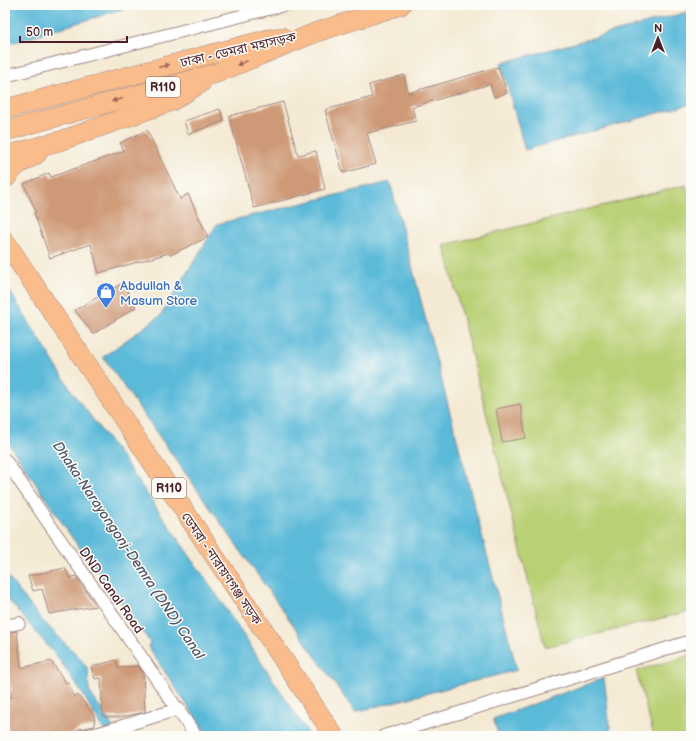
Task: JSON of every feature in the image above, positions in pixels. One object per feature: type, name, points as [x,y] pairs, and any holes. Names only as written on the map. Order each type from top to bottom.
[{"type":"main road","points":[[317,32],[401,5]]},
{"type":"main road","name":"ঢাকা - ডেমরা মহাসড়ক","points":[[5,131],[217,73],[317,32]]},
{"type":"main road","name":"ঢাকা - ডেমরা মহাসড়ক","points":[[5,109],[268,39],[317,32]]},
{"type":"main road","points":[[5,156],[63,140],[172,101],[217,73]]},
{"type":"main road","points":[[5,100],[70,91]]},
{"type":"main road","points":[[5,179],[16,166],[63,140]]},
{"type":"main road","name":"ডেমরা - নারায়ণগঞ্জ সড়ক","points":[[5,240],[334,736]]},
{"type":"street","points":[[5,76],[284,5]]},
{"type":"street","name":"DND Canal Road","points":[[5,460],[179,709],[196,736]]},
{"type":"street","points":[[5,626],[19,622]]},
{"type":"street","points":[[384,736],[691,640]]},
{"type":"street","points":[[80,736],[100,732],[179,709]]},
{"type":"green space","points":[[686,185],[691,203],[691,611],[545,647],[444,245]]},
{"type":"green space","points":[[691,655],[691,736],[654,736],[636,671]]},
{"type":"water","points":[[5,5],[136,5],[5,45]]},
{"type":"water","points":[[691,11],[691,104],[525,150],[501,63]]},
{"type":"water","points":[[390,182],[517,670],[355,712],[103,357],[161,315],[217,224]]},
{"type":"water","name":"Dhaka-Narayongonj-Demra (DND) Canal","points":[[5,284],[73,393],[125,462],[216,594],[310,736],[208,736],[148,647],[150,642],[73,539],[5,438]]},
{"type":"water","points":[[5,569],[7,576],[42,620],[78,656],[88,669],[89,691],[117,733],[124,736],[107,736],[82,693],[58,658],[5,596]]},
{"type":"water","points":[[604,678],[611,736],[499,736],[493,719]]},
{"type":"building","points":[[498,67],[507,93],[494,97],[490,84],[412,107],[416,121],[367,133],[376,164],[343,173],[325,110],[372,97],[369,85],[404,75],[408,93]]},
{"type":"building","points":[[283,102],[298,155],[316,151],[325,189],[254,208],[229,116]]},
{"type":"building","points":[[220,109],[224,121],[188,134],[184,121]]},
{"type":"building","points":[[147,130],[180,199],[188,194],[208,237],[170,255],[169,253],[99,273],[91,244],[50,258],[34,213],[36,212],[24,184],[49,173],[51,177],[124,151],[120,143]]},
{"type":"building","name":"Abdullah & Masum Store","points":[[123,283],[136,307],[93,334],[75,310]]},
{"type":"building","points":[[520,404],[526,438],[502,442],[496,409]]},
{"type":"building","points":[[65,568],[70,578],[76,576],[96,606],[49,614],[42,589],[33,591],[28,576]]},
{"type":"building","points":[[17,631],[21,668],[51,661],[66,683],[68,682],[74,697],[78,695],[94,715],[95,726],[79,729],[69,736],[9,736],[5,698],[12,697],[5,664],[5,633]]},
{"type":"building","points":[[116,660],[118,668],[136,666],[139,667],[143,673],[145,712],[122,717],[104,717],[101,678],[95,679],[91,667]]},
{"type":"place","name":"Abdullah & Masum Store","points":[[106,309]]}]
